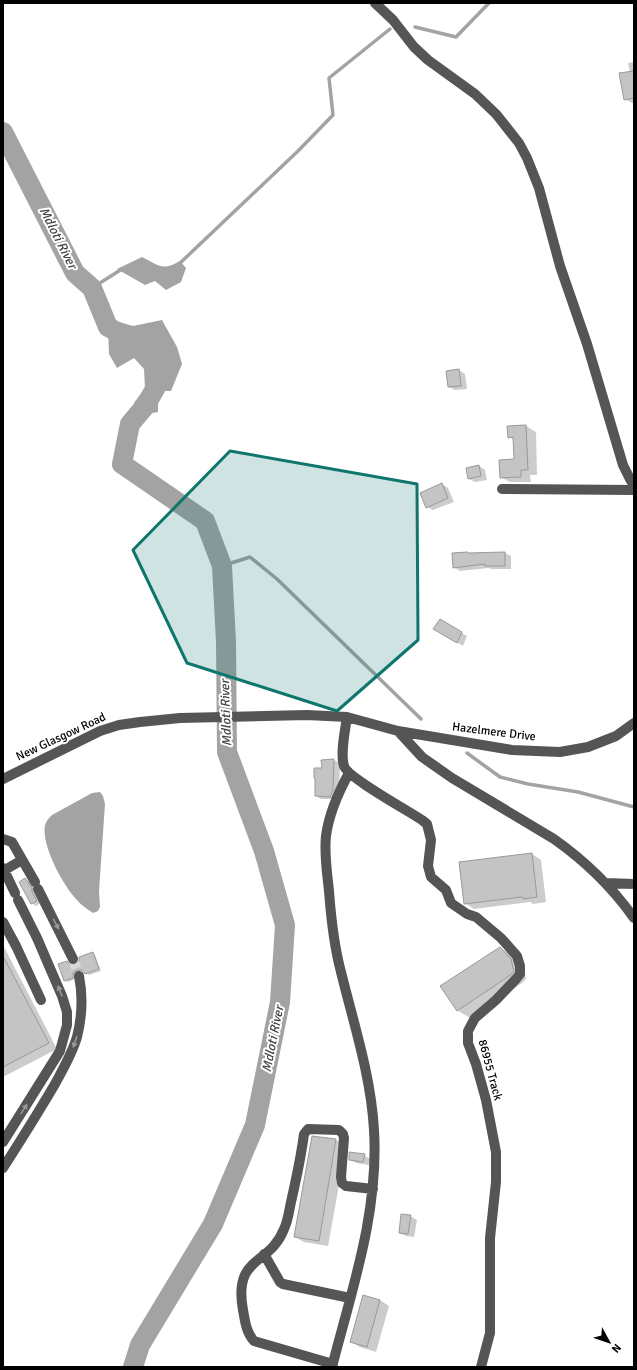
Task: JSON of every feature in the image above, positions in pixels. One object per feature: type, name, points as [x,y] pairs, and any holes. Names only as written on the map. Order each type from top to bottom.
[{"type":"street","points":[[375,3],[393,20],[414,47],[428,60],[475,94],[496,114],[519,143],[528,158],[539,188],[560,266],[587,344],[623,465],[631,481],[634,483]]},
{"type":"street","points":[[502,489],[634,490]]},
{"type":"street","name":"New Glasgow Road","points":[[3,779],[100,731],[120,725],[180,718],[307,715],[347,717]]},
{"type":"street","points":[[347,717],[343,757],[344,767],[349,773],[338,792],[331,812],[326,835],[325,853],[332,927],[340,971],[366,1066],[372,1101],[375,1162],[373,1189],[366,1239],[332,1365],[258,1343],[250,1337],[242,1307],[242,1282],[248,1268],[277,1243],[285,1227],[293,1194],[304,1134],[308,1129],[339,1130],[343,1134],[344,1138],[341,1177],[342,1183],[346,1186],[373,1189]]},
{"type":"street","name":"Hazelmere Drive","points":[[347,717],[398,731],[512,750],[560,752],[588,747],[616,736],[634,723]]},
{"type":"street","points":[[398,731],[422,757],[452,778],[554,839],[585,863],[606,884],[634,918]]},
{"type":"street","name":"86955 Track","points":[[349,773],[359,781],[427,824],[431,840],[428,866],[431,877],[446,890],[451,903],[467,914],[476,917],[501,938],[517,956],[520,966],[520,974],[496,1000],[475,1018],[468,1031],[468,1043],[476,1064],[486,1100],[496,1152],[496,1182],[490,1238],[490,1333],[481,1367]]},
{"type":"street","points":[[3,839],[12,842],[37,886],[73,959]]},
{"type":"street","points":[[3,1142],[60,1051],[67,1025],[67,1012],[62,996],[17,896],[3,870],[22,860]]},
{"type":"street","points":[[606,884],[634,884]]},
{"type":"street","points":[[3,922],[41,1000]]},
{"type":"street","points":[[3,1168],[41,1109],[69,1057],[80,1019],[82,992],[79,976]]},
{"type":"street","points":[[264,1254],[280,1282],[283,1284],[350,1298]]},
{"type":"highlighted area","points":[[230,451],[417,484],[418,640],[337,711],[187,663],[133,550]]},
{"type":"shaded area","points":[[142,257],[157,265],[165,267],[180,261],[186,268],[181,282],[166,290],[155,281],[145,285],[117,269]]},
{"type":"shaded area","points":[[162,320],[177,347],[182,364],[171,391],[162,391],[158,396],[158,412],[147,414],[134,403],[145,388],[144,369],[134,358],[117,368],[109,354],[108,329],[119,322],[133,326]]},
{"type":"shaded area","points":[[100,792],[103,796],[105,804],[99,891],[100,907],[98,911],[93,913],[76,899],[59,875],[46,843],[45,825],[52,815],[92,793]]},
{"type":"building","points":[[634,71],[634,98],[624,100],[619,73]]},
{"type":"building","points":[[459,369],[461,386],[448,387],[446,371]]},
{"type":"building","points":[[526,425],[528,470],[521,470],[521,477],[500,478],[499,460],[514,459],[513,437],[508,438],[507,426]]},
{"type":"building","points":[[479,465],[481,476],[468,479],[466,468]]},
{"type":"building","points":[[442,483],[448,498],[426,508],[420,493]]},
{"type":"building","points":[[505,552],[505,566],[485,566],[485,564],[453,568],[452,553]]},
{"type":"building","points":[[440,619],[462,632],[457,643],[433,629]]},
{"type":"building","points":[[334,759],[333,790],[330,797],[315,796],[314,768],[322,768],[321,760]]},
{"type":"building","points":[[532,853],[537,897],[523,899],[522,897],[464,904],[459,862]]},
{"type":"building","points":[[25,878],[32,888],[32,892],[37,901],[31,904],[19,882]]},
{"type":"building","points":[[500,947],[511,959],[514,972],[457,1011],[440,986]]},
{"type":"building","points":[[93,952],[99,969],[85,974],[82,970],[78,970],[73,973],[73,978],[64,981],[58,964],[67,961],[70,965],[76,965],[79,962],[79,957]]},
{"type":"building","points":[[3,956],[49,1043],[3,1067]]},
{"type":"building","points":[[312,1136],[336,1139],[319,1241],[294,1237]]},
{"type":"building","points":[[349,1152],[365,1154],[363,1162],[349,1160]]},
{"type":"building","points":[[401,1214],[411,1215],[408,1234],[399,1233]]},
{"type":"building","points":[[363,1295],[380,1300],[367,1347],[350,1342]]},
{"type":"waterway","points":[[415,27],[456,37],[489,3]]},
{"type":"waterway","points":[[178,265],[298,151],[333,115],[329,78],[390,29]]},
{"type":"waterway","name":"Mdloti River","points":[[3,132],[75,273],[92,288],[108,327],[133,340]]},
{"type":"waterway","points":[[92,288],[122,269]]},
{"type":"waterway","name":"Mdloti River","points":[[133,1367],[140,1345],[213,1224],[255,1125],[280,1002],[285,925],[264,851],[227,752],[226,642],[222,566],[205,521],[122,464],[130,424],[146,405],[156,387]]},
{"type":"waterway","points":[[222,566],[250,557],[277,579],[421,719]]},
{"type":"waterway","points":[[467,753],[500,777],[528,784],[578,792],[634,807]]},
{"type":"tunnel","points":[[73,959],[79,976]]}]
